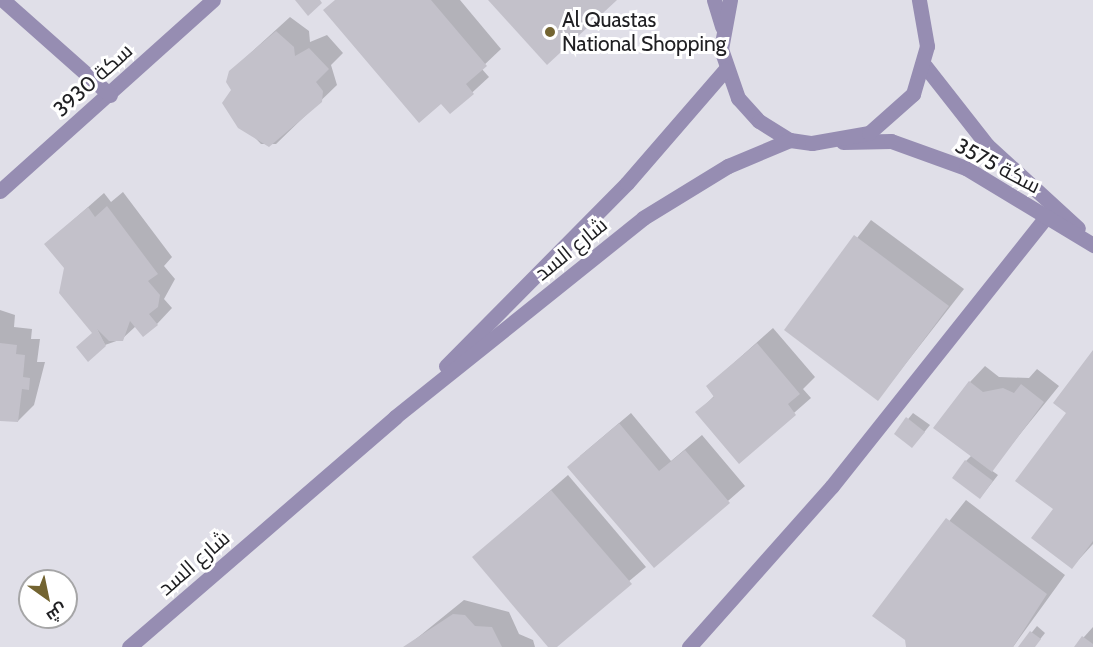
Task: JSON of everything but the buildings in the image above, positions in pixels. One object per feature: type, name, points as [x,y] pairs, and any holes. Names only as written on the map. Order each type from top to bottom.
[{"type":"street","points":[[3,0],[110,94]]},
{"type":"street","name":"سكة 3930","points":[[0,191],[213,0]]},
{"type":"street","points":[[714,0],[722,27],[725,70],[738,98],[759,121],[790,140]]},
{"type":"street","points":[[722,27],[730,0]]},
{"type":"street","points":[[919,0],[927,26]]},
{"type":"street","points":[[840,142],[869,133],[894,117],[913,94],[925,66],[931,0]]},
{"type":"street","name":"سكة 3575","points":[[925,66],[987,145],[1093,244]]},
{"type":"street","name":"شارع السد","points":[[395,417],[627,183],[725,70]]},
{"type":"street","name":"سكة 3575","points":[[790,140],[891,141],[966,168],[1093,244]]},
{"type":"street","name":"شارع السد","points":[[129,647],[395,417],[643,218],[728,166],[790,140]]},
{"type":"street","points":[[689,647],[832,486],[1046,217]]},
{"type":"place","name":"Al Quastas National Shopping","points":[[550,32]]}]
